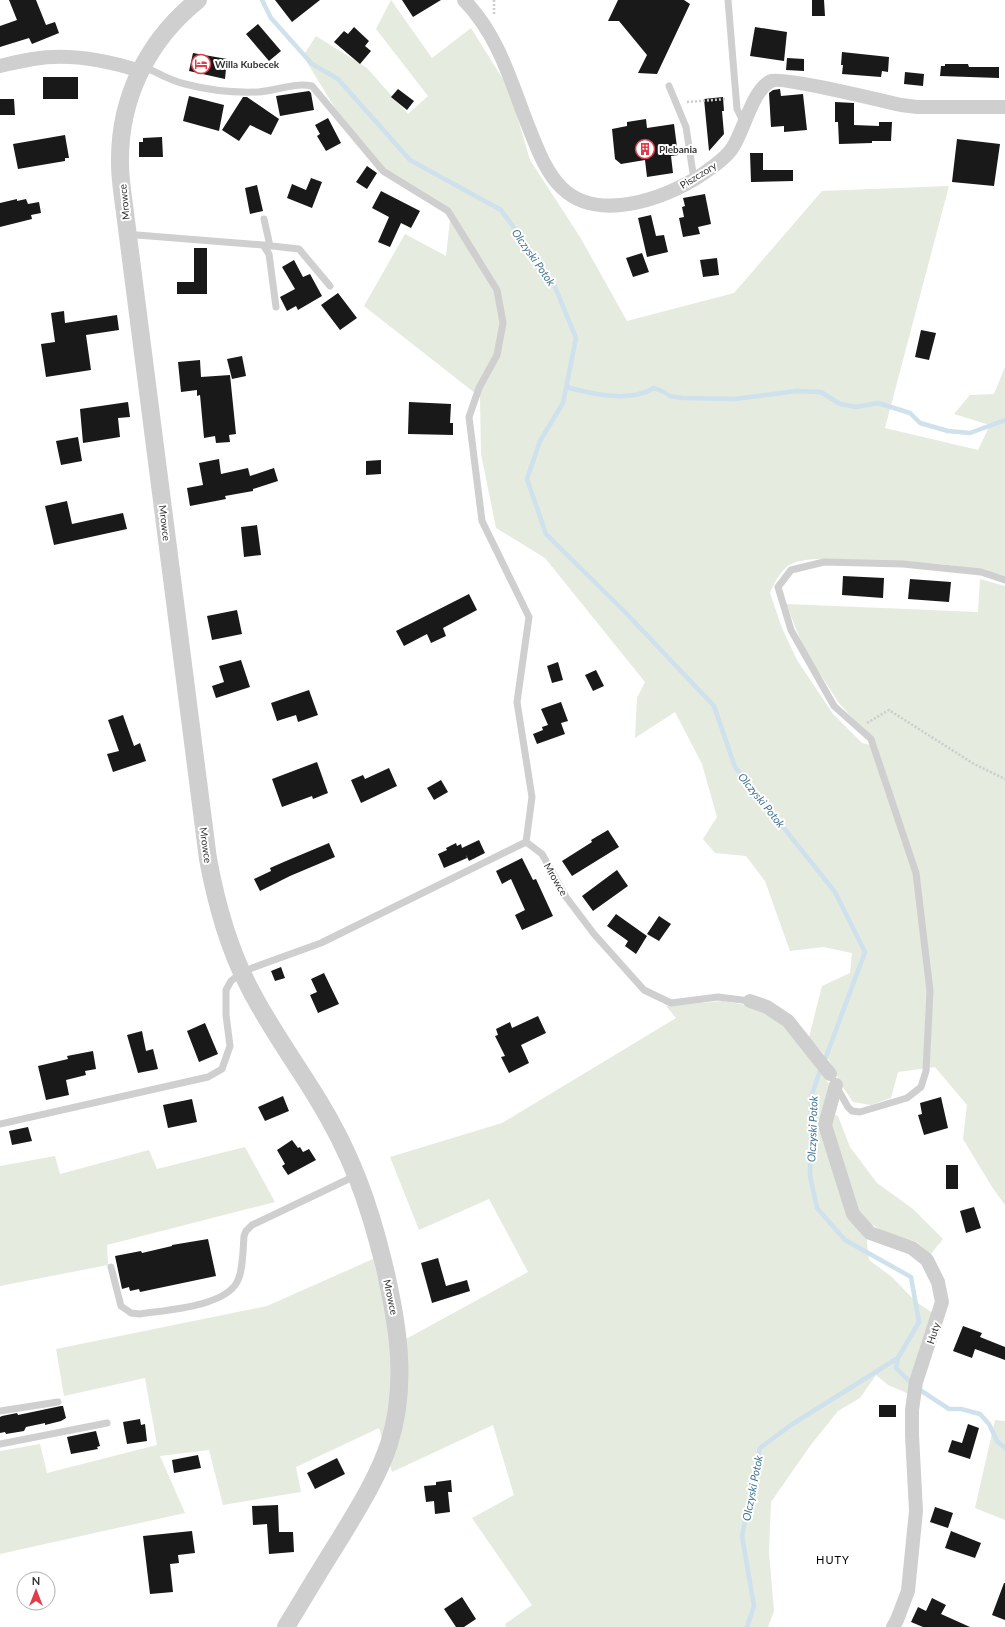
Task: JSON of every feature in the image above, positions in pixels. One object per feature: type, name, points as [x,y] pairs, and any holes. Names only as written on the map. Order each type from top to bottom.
[{"type":"street","name":"Mrowce","points":[[198,0],[179,16],[167,29],[141,68],[128,104],[123,127],[121,146],[121,179],[208,859],[220,912],[230,945],[242,973],[269,1023],[329,1117],[357,1175],[376,1231],[395,1316],[400,1366],[397,1407],[389,1443],[372,1483],[286,1627]]},
{"type":"street","name":"Piszczory","points":[[464,0],[482,22],[498,48],[534,142],[545,164],[562,188],[574,197],[585,202],[599,204],[634,203],[660,196],[694,180],[721,160],[733,147],[763,86],[772,80],[797,82],[909,106],[1005,106]]},
{"type":"street","points":[[0,66],[35,58],[69,57],[91,59],[141,68]]},
{"type":"street","name":"Mrowce","points":[[750,1001],[767,1007],[788,1021],[833,1080]]},
{"type":"street","name":"Huty","points":[[833,1080],[825,1125],[852,1214],[870,1233],[912,1248],[927,1260],[938,1282],[942,1302],[916,1382],[912,1410],[916,1511],[908,1591],[893,1627]]},
{"type":"lane","points":[[728,0],[737,109],[744,123]]},
{"type":"lane","points":[[0,1124],[208,1077],[222,1070],[230,1046],[226,1015],[226,990],[231,982],[242,973],[321,943],[526,842],[532,797],[517,702],[529,617],[482,521],[469,417],[479,388],[497,355],[503,322],[497,290],[448,211],[383,171],[343,125],[312,86],[302,84],[259,92],[226,91],[184,84],[141,68]]},
{"type":"lane","points":[[669,86],[686,127],[694,180]]},
{"type":"lane","points":[[264,219],[276,307]]},
{"type":"lane","points":[[128,236],[137,235],[267,245],[299,250],[330,286]]},
{"type":"lane","points":[[833,1080],[848,1107],[852,1111],[860,1112],[873,1110],[907,1098],[921,1087],[926,1071],[930,991],[916,873],[871,739],[834,706],[791,630],[778,587],[791,570],[824,562],[903,564],[981,572],[1005,580]]},
{"type":"lane","name":"Mrowce","points":[[526,842],[542,854],[566,897],[594,934],[644,990],[671,1002],[718,997],[750,1001]]},
{"type":"lane","points":[[111,1267],[121,1306],[131,1313],[140,1314],[209,1302],[221,1297],[237,1283],[240,1273],[244,1236],[246,1231],[252,1226],[357,1175]]},
{"type":"lane","points":[[0,1411],[58,1402]]},
{"type":"lane","points":[[0,1444],[107,1423]]},
{"type":"path","points":[[676,103],[736,98]]},
{"type":"path","points":[[858,728],[889,710],[974,764],[1005,779]]},
{"type":"shaded area","points":[[391,0],[432,58],[471,28],[509,89],[530,160],[580,237],[627,321],[734,293],[822,191],[949,186],[885,428],[978,450],[990,425],[954,414],[970,395],[994,394],[1005,367],[1005,576],[986,571],[929,563],[813,559],[787,566],[778,577],[770,593],[782,628],[797,660],[833,714],[862,743],[878,747],[839,703],[805,651],[786,604],[978,612],[980,579],[1005,586],[1005,1205],[992,1187],[963,1139],[967,1105],[935,1067],[898,1072],[891,1098],[871,1105],[853,1102],[842,1086],[829,1060],[809,1037],[822,986],[850,973],[852,953],[823,947],[790,951],[765,881],[746,856],[715,853],[703,839],[717,817],[702,764],[675,712],[635,738],[637,698],[645,682],[545,558],[496,528],[481,454],[480,397],[364,306],[405,234],[446,256],[451,211],[384,170],[335,108],[303,56],[316,36],[367,68],[408,114],[428,96],[376,29]]},
{"type":"shaded area","points":[[723,1001],[762,1008],[785,1023],[830,1085],[822,1128],[866,1235],[869,1260],[892,1277],[915,1301],[934,1314],[909,1394],[888,1385],[876,1375],[860,1398],[838,1411],[810,1446],[771,1502],[769,1552],[774,1611],[768,1627],[506,1627],[505,1624],[532,1605],[472,1518],[514,1495],[493,1425],[392,1472],[379,1428],[296,1467],[301,1492],[223,1505],[209,1450],[160,1456],[185,1513],[0,1554],[0,1451],[40,1444],[47,1473],[157,1445],[145,1378],[64,1396],[56,1349],[267,1306],[373,1259],[395,1345],[528,1272],[489,1199],[419,1230],[390,1157],[502,1123],[676,1018],[666,1006]]},
{"type":"shaded area","points":[[832,1114],[838,1116],[850,1147],[877,1183],[913,1209],[943,1239],[930,1255],[917,1242],[882,1231],[858,1215],[830,1132]]},
{"type":"shaded area","points":[[245,1147],[275,1202],[107,1245],[108,1265],[0,1286],[0,1166],[55,1156],[60,1174],[149,1150],[157,1169]]},
{"type":"shaded area","points":[[995,1420],[1005,1421],[1005,1520],[975,1508]]},
{"type":"building","points":[[9,0],[36,0],[46,25],[55,22],[59,33],[32,44],[29,38],[0,47],[0,26],[17,20]]},
{"type":"building","points":[[275,0],[320,0],[292,22]]},
{"type":"building","points":[[402,0],[441,0],[413,17]]},
{"type":"building","points":[[618,0],[684,0],[690,4],[657,74],[638,73],[647,55],[619,21],[608,21]]},
{"type":"building","points":[[812,0],[824,0],[825,16],[812,16]]},
{"type":"building","points":[[258,24],[281,51],[269,61],[246,34]]},
{"type":"building","points":[[354,27],[369,41],[365,46],[371,51],[360,64],[334,42],[344,31],[348,34]]},
{"type":"building","points":[[755,27],[787,32],[784,61],[750,56]]},
{"type":"building","points":[[842,52],[889,57],[888,72],[882,71],[881,77],[842,74]]},
{"type":"building","points":[[193,53],[227,59],[225,79],[189,71]]},
{"type":"building","points":[[787,58],[804,59],[804,71],[786,70]]},
{"type":"building","points":[[945,64],[968,64],[969,67],[999,67],[999,78],[940,76],[941,66],[945,66]]},
{"type":"building","points":[[905,72],[924,74],[923,86],[904,84]]},
{"type":"building","points":[[43,77],[78,77],[78,99],[43,99]]},
{"type":"building","points":[[398,89],[414,101],[407,110],[391,97]]},
{"type":"building","points":[[780,89],[781,96],[803,94],[807,130],[784,132],[784,126],[771,127],[769,93],[773,90]]},
{"type":"building","points":[[309,91],[311,93],[314,110],[280,116],[276,96]]},
{"type":"building","points":[[189,96],[224,105],[219,131],[183,121]]},
{"type":"building","points":[[243,97],[247,97],[279,119],[271,135],[250,125],[239,141],[222,130]]},
{"type":"building","points":[[723,97],[724,111],[722,111],[724,134],[709,151],[704,99]]},
{"type":"building","points":[[0,99],[14,99],[15,115],[0,115]]},
{"type":"building","points":[[835,102],[854,103],[854,125],[879,126],[879,122],[892,122],[891,141],[839,144],[838,122],[835,122]]},
{"type":"building","points":[[328,118],[341,143],[326,151],[317,136],[320,134],[315,125]]},
{"type":"building","name":"Plebania","points":[[646,119],[647,128],[674,124],[678,155],[671,156],[673,173],[647,177],[645,160],[621,164],[615,159],[612,129],[627,126],[627,122]]},
{"type":"building","points":[[65,135],[69,158],[65,158],[65,161],[18,169],[13,144]]},
{"type":"building","points":[[162,137],[163,157],[139,157],[139,142],[143,142],[143,138]]},
{"type":"building","points":[[957,139],[1000,144],[994,186],[952,182]]},
{"type":"building","points":[[750,153],[763,153],[763,170],[793,170],[793,181],[751,182]]},
{"type":"building","points":[[367,166],[377,173],[367,189],[356,182]]},
{"type":"building","points":[[311,178],[322,182],[312,208],[287,198],[292,184],[306,190]]},
{"type":"building","points":[[257,185],[263,211],[250,214],[245,188]]},
{"type":"building","points":[[381,191],[420,211],[411,228],[401,223],[390,247],[378,242],[389,217],[372,208]]},
{"type":"building","points":[[705,194],[711,224],[698,227],[700,234],[683,237],[679,218],[684,217],[682,207],[685,206],[683,198]]},
{"type":"building","points":[[17,199],[17,201],[26,199],[28,204],[39,202],[41,213],[31,215],[32,219],[0,227],[0,203]]},
{"type":"building","points":[[651,215],[656,236],[664,235],[668,252],[647,257],[638,218]]},
{"type":"building","points":[[194,248],[207,248],[207,294],[177,294],[177,282],[194,282]]},
{"type":"building","points":[[642,253],[649,272],[633,277],[626,258]]},
{"type":"building","points":[[717,258],[719,275],[703,277],[700,260]]},
{"type":"building","points":[[294,260],[303,277],[310,274],[322,296],[298,310],[296,306],[287,311],[280,297],[295,289],[282,267]]},
{"type":"building","points":[[338,293],[357,318],[340,330],[321,305]]},
{"type":"building","points":[[64,311],[65,323],[117,315],[119,330],[86,335],[91,370],[46,377],[41,344],[55,342],[51,313]]},
{"type":"building","points":[[921,330],[936,333],[929,360],[915,357]]},
{"type":"building","points":[[242,356],[246,376],[232,379],[227,359]]},
{"type":"building","points":[[200,360],[201,377],[230,375],[236,434],[229,435],[230,442],[216,443],[215,436],[204,438],[200,395],[197,396],[197,390],[181,392],[178,362]]},
{"type":"building","points":[[128,402],[130,417],[118,418],[120,437],[83,443],[80,409]]},
{"type":"building","points":[[409,402],[451,404],[450,423],[453,423],[453,435],[408,434]]},
{"type":"building","points":[[78,437],[82,461],[61,465],[56,441]]},
{"type":"building","points":[[219,459],[221,474],[248,468],[250,476],[274,468],[278,481],[253,489],[253,491],[225,496],[226,499],[190,506],[187,488],[203,485],[199,463]]},
{"type":"building","points":[[381,460],[381,474],[366,475],[366,461]]},
{"type":"building","points":[[67,501],[72,524],[123,513],[127,529],[54,545],[45,506]]},
{"type":"building","points":[[257,525],[261,555],[244,557],[241,527]]},
{"type":"building","points":[[843,576],[884,578],[883,598],[842,595]]},
{"type":"building","points":[[910,579],[951,582],[949,602],[908,599]]},
{"type":"building","points":[[469,594],[477,610],[443,628],[446,636],[431,643],[427,634],[404,646],[396,631]]},
{"type":"building","points":[[237,610],[242,634],[212,640],[207,616]]},
{"type":"building","points":[[241,660],[250,687],[216,698],[212,686],[224,682],[219,666]]},
{"type":"building","points":[[558,662],[563,680],[552,683],[547,666]]},
{"type":"building","points":[[596,670],[604,686],[593,691],[585,675]]},
{"type":"building","points":[[309,690],[318,715],[298,722],[296,715],[277,721],[271,703]]},
{"type":"building","points":[[561,702],[568,721],[561,723],[565,734],[537,744],[533,734],[543,730],[542,727],[548,725],[541,709]]},
{"type":"building","points":[[123,715],[134,746],[140,743],[146,761],[113,772],[107,754],[119,751],[108,720]]},
{"type":"building","points":[[317,762],[328,793],[313,799],[312,796],[282,807],[272,779]]},
{"type":"building","points":[[389,768],[397,786],[361,803],[351,780],[363,775],[365,779]]},
{"type":"building","points":[[441,780],[448,792],[434,800],[427,788]]},
{"type":"building","points":[[608,830],[619,847],[572,876],[562,861],[592,842],[591,840]]},
{"type":"building","points":[[479,840],[485,853],[469,861],[466,855],[467,858],[444,868],[438,854],[447,850],[446,848],[456,843],[457,846],[461,844],[462,848]]},
{"type":"building","points":[[329,843],[335,857],[290,876],[260,891],[254,879],[271,871],[270,868]]},
{"type":"building","points":[[522,858],[533,880],[536,879],[553,916],[522,930],[515,915],[525,910],[511,879],[502,884],[496,871]]},
{"type":"building","points":[[617,870],[628,886],[593,911],[582,896]]},
{"type":"building","points":[[616,914],[647,936],[636,954],[625,946],[628,941],[607,926]]},
{"type":"building","points":[[659,916],[671,924],[659,941],[647,934]]},
{"type":"building","points":[[281,967],[285,978],[275,981],[271,971]]},
{"type":"building","points":[[324,973],[339,1004],[318,1013],[310,995],[317,992],[311,979]]},
{"type":"building","points":[[538,1016],[546,1033],[521,1045],[529,1063],[509,1073],[501,1057],[505,1056],[495,1036],[498,1035],[496,1029],[510,1022],[512,1028]]},
{"type":"building","points":[[205,1023],[218,1054],[199,1062],[187,1031]]},
{"type":"building","points":[[142,1031],[146,1051],[153,1049],[158,1069],[138,1073],[127,1035]]},
{"type":"building","points":[[93,1051],[96,1069],[85,1071],[86,1075],[66,1080],[69,1095],[46,1100],[38,1066],[68,1059],[67,1056]]},
{"type":"building","points":[[283,1096],[289,1111],[265,1121],[258,1107]]},
{"type":"building","points":[[941,1097],[948,1128],[924,1135],[918,1115],[922,1114],[920,1103]]},
{"type":"building","points":[[192,1099],[197,1122],[168,1128],[163,1105]]},
{"type":"building","points":[[28,1127],[32,1141],[12,1145],[9,1131]]},
{"type":"building","points":[[292,1140],[303,1152],[309,1149],[316,1160],[288,1175],[282,1166],[285,1164],[277,1150]]},
{"type":"building","points":[[946,1165],[958,1165],[958,1189],[946,1189]]},
{"type":"building","points":[[974,1207],[981,1228],[966,1233],[960,1211]]},
{"type":"building","points":[[208,1239],[216,1276],[140,1292],[139,1289],[130,1291],[129,1287],[122,1289],[115,1256],[141,1251],[142,1253],[172,1245]]},
{"type":"building","points":[[438,1258],[446,1286],[467,1280],[470,1291],[432,1303],[421,1263]]},
{"type":"building","points":[[963,1326],[982,1333],[980,1337],[1005,1347],[1005,1360],[975,1349],[972,1358],[953,1351]]},
{"type":"building","points":[[879,1405],[896,1405],[896,1417],[879,1417]]},
{"type":"building","points":[[63,1406],[66,1418],[61,1421],[45,1425],[45,1423],[26,1427],[24,1431],[6,1434],[5,1432],[0,1433],[0,1417],[2,1416],[17,1413],[18,1415]]},
{"type":"building","points":[[140,1419],[141,1425],[145,1424],[147,1441],[127,1444],[123,1422]]},
{"type":"building","points":[[968,1424],[979,1428],[970,1459],[948,1452],[952,1440],[962,1443]]},
{"type":"building","points":[[96,1431],[100,1446],[97,1447],[98,1449],[71,1454],[67,1437]]},
{"type":"building","points":[[198,1455],[201,1468],[174,1473],[172,1460]]},
{"type":"building","points":[[337,1458],[345,1474],[315,1489],[307,1473]]},
{"type":"building","points":[[451,1480],[452,1492],[448,1492],[450,1512],[435,1514],[434,1501],[426,1502],[424,1486],[436,1485],[436,1482]]},
{"type":"building","points":[[278,1505],[279,1532],[293,1532],[294,1552],[269,1554],[267,1524],[253,1525],[252,1506]]},
{"type":"building","points":[[935,1507],[953,1513],[948,1528],[930,1522]]},
{"type":"building","points":[[192,1531],[195,1553],[178,1555],[179,1563],[170,1564],[173,1592],[150,1594],[143,1536]]},
{"type":"building","points":[[951,1531],[981,1543],[975,1558],[945,1548]]},
{"type":"building","points":[[1005,1583],[1005,1620],[992,1615]]},
{"type":"building","points":[[462,1597],[476,1619],[464,1627],[456,1627],[444,1609]]},
{"type":"building","points":[[932,1598],[946,1605],[941,1614],[970,1627],[923,1627],[911,1622],[918,1607],[926,1611]]},
{"type":"waterway","name":"Olczyski Potok","points":[[262,0],[271,18],[312,64],[338,79],[410,160],[501,210],[553,282],[576,338],[563,403],[540,441],[527,479],[546,534],[625,612],[714,706],[735,767],[835,892],[865,952],[824,1062]]},
{"type":"waterway","points":[[566,387],[611,396],[634,395],[644,393],[654,388],[670,396],[682,398],[734,399],[797,391],[821,392],[840,404],[856,407],[878,403],[910,413],[920,423],[948,431],[970,433],[1005,420]]},
{"type":"waterway","name":"Olczyski Potok","points":[[747,1627],[754,1606],[742,1536],[760,1448],[791,1425],[898,1358],[919,1322],[911,1277],[845,1240],[817,1208],[810,1176],[811,1097],[821,1068]]},
{"type":"waterway","points":[[898,1358],[896,1368],[914,1386],[949,1409],[961,1409],[980,1414],[989,1424],[997,1441],[1005,1448]]},
{"type":"place","name":"Willa Kubecek","points":[[201,64]]},
{"type":"place","name":"Plebania","points":[[645,149]]},
{"type":"district","name":"HUTY","points":[[833,1559]]}]
